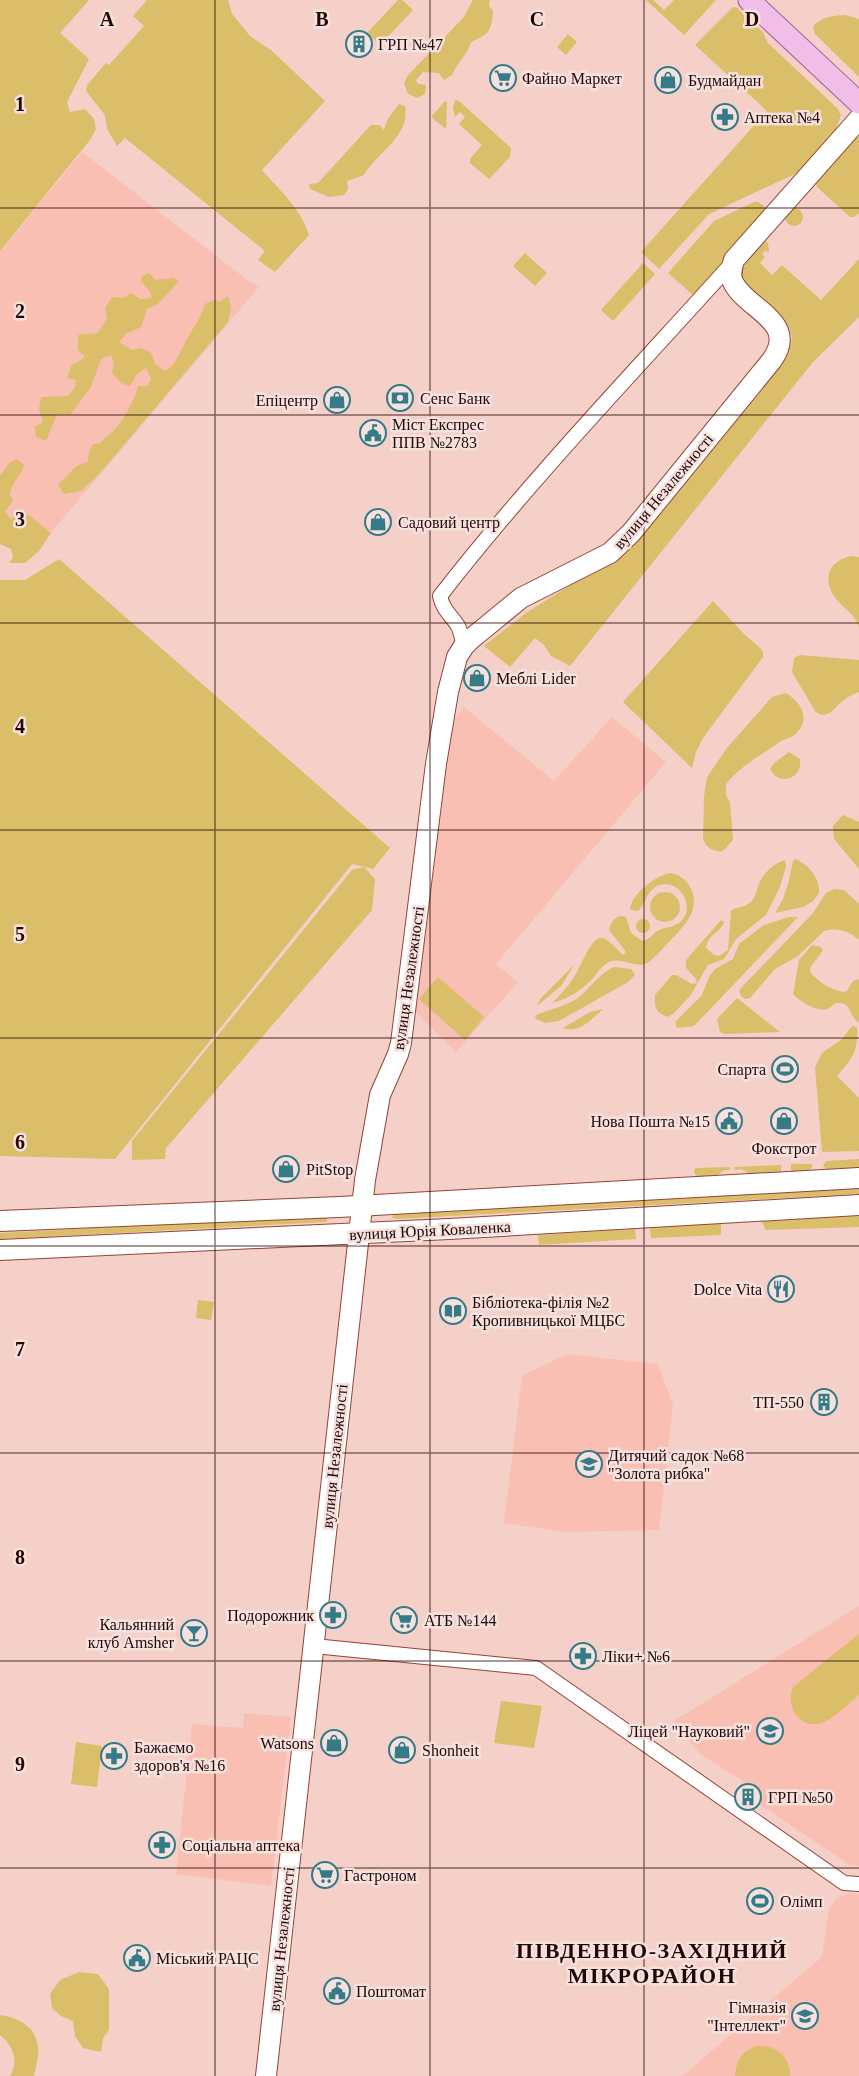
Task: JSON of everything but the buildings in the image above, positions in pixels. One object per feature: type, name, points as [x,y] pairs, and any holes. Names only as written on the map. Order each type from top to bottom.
[{"type":"main road","points":[[749,0],[859,103]]},
{"type":"street","points":[[464,646],[457,625],[442,608],[440,596],[563,449],[859,119]]},
{"type":"street","name":"вулиця Незалежності","points":[[266,2076],[362,1205],[372,1132],[380,1095],[401,1043],[436,764],[452,670],[464,646],[521,598],[610,553],[617,547],[631,533],[772,360],[778,346],[778,331],[772,320],[733,284],[731,270],[734,260]]},
{"type":"street","name":"вулиця Юрія Коваленка","points":[[0,1221],[362,1205],[859,1178]]},
{"type":"street","name":"вулиця Юрія Коваленка","points":[[0,1250],[359,1233],[859,1204]]},
{"type":"street","points":[[314,1646],[536,1668],[844,1883],[859,1884]]},
{"type":"shaded area","points":[[0,0],[89,0],[60,33],[89,59],[67,102],[70,112],[85,109],[94,119],[96,129],[90,140],[0,251]]},
{"type":"shaded area","points":[[147,0],[228,0],[232,14],[250,36],[271,50],[325,101],[262,170],[295,208],[309,235],[275,272],[258,260],[265,251],[125,138],[117,146],[107,129],[105,115],[86,91],[87,85],[106,63],[109,65],[144,26],[133,16]]},
{"type":"shaded area","points":[[398,0],[402,0],[413,10],[380,45],[367,33]]},
{"type":"shaded area","points":[[473,0],[490,0],[489,6],[493,11],[486,34],[471,42],[452,75],[444,80],[439,73],[423,72],[416,80],[418,84],[426,85],[425,94],[417,98],[408,94],[404,83],[408,75],[463,18]]},
{"type":"shaded area","points":[[646,0],[653,0],[664,10],[674,0],[716,0],[684,35]]},
{"type":"shaded area","points":[[733,7],[736,7],[763,32],[768,43],[838,109],[841,115],[835,132],[801,171],[709,214],[659,269],[641,252],[767,111],[695,45]]},
{"type":"shaded area","points":[[845,15],[859,19],[859,77],[815,34],[813,27],[823,19]]},
{"type":"shaded area","points":[[568,34],[577,42],[566,55],[557,47]]},
{"type":"shaded area","points":[[455,100],[459,101],[511,148],[510,157],[489,179],[470,163],[470,159],[482,145],[459,124],[465,117],[460,112],[455,117],[453,108]]},
{"type":"shaded area","points":[[445,101],[447,102],[446,129],[431,117]]},
{"type":"shaded area","points":[[399,104],[405,106],[405,117],[398,135],[364,175],[347,181],[348,189],[344,195],[329,197],[310,189],[309,184],[318,183],[371,125],[379,125],[384,130],[387,120]]},
{"type":"shaded area","points":[[859,137],[859,213],[850,217],[817,187],[815,180],[849,141]]},
{"type":"shaded area","points":[[82,152],[259,287],[32,555],[0,529],[0,252]]},
{"type":"shaded area","points":[[754,202],[764,206],[765,211],[762,218],[693,295],[668,273],[714,221]]},
{"type":"shaded area","points":[[790,208],[798,208],[803,213],[801,224],[790,226],[785,221],[785,213]]},
{"type":"shaded area","points":[[762,238],[768,243],[769,253],[766,250],[762,254],[765,257],[760,263],[772,275],[782,265],[821,300],[859,259],[859,317],[813,362],[570,666],[551,656],[544,645],[535,638],[510,667],[484,646],[526,613],[626,550],[791,344],[792,337],[789,327],[739,277],[738,269]]},
{"type":"shaded area","points":[[525,253],[547,273],[535,286],[513,266]]},
{"type":"shaded area","points":[[643,263],[655,274],[613,321],[601,310]]},
{"type":"shaded area","points":[[149,273],[155,280],[173,278],[179,281],[158,304],[147,309],[141,327],[126,334],[119,342],[132,350],[141,348],[151,353],[155,364],[165,371],[175,361],[205,304],[214,300],[219,302],[228,296],[230,313],[227,323],[100,473],[81,491],[64,494],[58,484],[74,468],[88,462],[93,444],[101,443],[115,429],[129,409],[138,386],[147,386],[151,379],[146,368],[137,374],[130,386],[121,383],[112,373],[114,362],[111,355],[101,359],[91,387],[70,415],[57,414],[46,441],[36,437],[35,427],[43,422],[39,409],[41,397],[68,396],[75,387],[76,380],[67,378],[71,366],[85,357],[78,350],[78,335],[98,333],[107,319],[105,308],[112,297],[123,298],[131,293],[141,299],[152,298],[149,290],[141,282],[142,276]]},
{"type":"shaded area","points":[[17,459],[24,465],[11,490],[10,495],[13,500],[5,512],[11,519],[16,514],[25,512],[51,533],[39,551],[25,563],[9,563],[13,557],[11,549],[0,544],[0,476],[10,462]]},
{"type":"shaded area","points":[[851,556],[859,557],[859,627],[834,596],[829,582],[830,570],[833,566]]},
{"type":"shaded area","points":[[59,559],[390,848],[373,869],[352,864],[115,1159],[0,1156],[0,580],[25,580]]},
{"type":"shaded area","points":[[713,601],[759,647],[763,652],[763,657],[703,738],[692,768],[623,702]]},
{"type":"shaded area","points":[[800,655],[859,660],[859,692],[847,698],[828,714],[824,715],[815,711],[792,672],[794,658]]},
{"type":"shaded area","points":[[786,693],[797,702],[803,712],[803,724],[793,736],[781,741],[752,761],[726,784],[733,840],[720,852],[711,849],[703,839],[707,777],[727,748],[772,697]]},
{"type":"shaded area","points":[[464,707],[554,781],[612,717],[666,762],[496,964],[518,982],[456,1052],[414,1011],[450,724]]},
{"type":"shaded area","points":[[789,752],[800,759],[798,772],[790,778],[779,778],[770,769],[774,763]]},
{"type":"shaded area","points":[[843,815],[859,822],[859,869],[834,839],[833,826]]},
{"type":"shaded area","points":[[795,859],[812,872],[818,882],[819,893],[813,901],[803,907],[775,913],[783,899]]},
{"type":"shaded area","points":[[785,860],[786,866],[780,887],[766,915],[736,939],[724,959],[708,965],[690,996],[673,1014],[667,1017],[660,1014],[655,1006],[655,995],[672,975],[692,984],[697,983],[686,968],[686,960],[721,920],[724,922],[722,926],[709,940],[706,948],[719,956],[728,950],[731,911],[750,903],[765,874],[774,865]]},
{"type":"shaded area","points":[[364,867],[375,879],[372,910],[166,1148],[165,1159],[132,1160],[132,1141],[352,870]]},
{"type":"shaded area","points":[[671,873],[686,881],[693,894],[693,910],[685,925],[647,963],[637,964],[617,960],[607,963],[580,990],[552,1003],[572,981],[596,940],[603,938],[623,955],[626,952],[609,930],[617,917],[626,917],[631,933],[642,941],[658,930],[679,923],[685,916],[686,901],[677,888],[670,884],[662,884],[654,888],[638,911],[630,908],[640,891],[659,877]]},
{"type":"shaded area","points":[[834,889],[844,890],[859,904],[859,940],[843,931],[834,929],[824,931],[798,956],[775,969],[750,998],[745,999],[741,996],[739,991],[741,988],[813,913],[826,893]]},
{"type":"shaded area","points":[[665,892],[676,896],[680,907],[676,918],[665,922],[654,918],[650,907],[654,896]]},
{"type":"shaded area","points":[[789,917],[798,917],[694,1026],[677,1028],[675,1022],[702,995],[715,969],[733,959],[739,944],[764,925]]},
{"type":"shaded area","points":[[640,919],[646,919],[650,926],[646,933],[640,933],[636,929],[636,923]]},
{"type":"shaded area","points":[[812,945],[821,947],[823,950],[810,968],[810,972],[821,982],[843,992],[847,991],[853,981],[859,979],[859,1023],[844,1004],[836,1003],[823,1010],[804,1003],[793,994],[799,960]]},
{"type":"shaded area","points":[[575,964],[561,986],[537,1006],[540,999]]},
{"type":"shaded area","points":[[614,967],[631,969],[635,975],[628,982],[559,1021],[545,1023],[536,1019],[535,1016],[538,1014],[578,998],[604,973]]},
{"type":"shaded area","points":[[438,977],[484,1017],[465,1040],[419,999]]},
{"type":"shaded area","points":[[737,998],[780,1032],[725,1034],[720,1032],[717,1019]]},
{"type":"shaded area","points":[[603,1009],[580,1027],[563,1028],[590,1012]]},
{"type":"shaded area","points":[[852,1026],[857,1027],[857,1043],[850,1060],[837,1076],[859,1098],[859,1151],[822,1152],[815,1067],[822,1053],[842,1039]]},
{"type":"shaded area","points":[[859,1159],[859,1168],[826,1169],[823,1166],[826,1161]]},
{"type":"shaded area","points":[[791,1164],[812,1164],[812,1167],[808,1172],[791,1173]]},
{"type":"shaded area","points":[[781,1165],[781,1174],[752,1175],[742,1169],[735,1170],[735,1167]]},
{"type":"shaded area","points":[[730,1167],[730,1170],[724,1170],[715,1177],[699,1178],[694,1173],[695,1168]]},
{"type":"shaded area","points":[[859,1188],[859,1194],[395,1219],[392,1217],[395,1213]]},
{"type":"shaded area","points":[[859,1215],[859,1227],[766,1230],[761,1220]]},
{"type":"shaded area","points":[[325,1216],[328,1219],[326,1222],[0,1239],[0,1233]]},
{"type":"shaded area","points":[[721,1222],[721,1235],[651,1238],[650,1227]]},
{"type":"shaded area","points":[[635,1229],[636,1239],[539,1245],[538,1235]]},
{"type":"shaded area","points":[[198,1300],[214,1302],[211,1320],[196,1318]]},
{"type":"shaded area","name":"Дитячий садок №68 \"Золота рибка\"","points":[[567,1354],[658,1364],[673,1405],[659,1530],[565,1532],[504,1523],[522,1376]]},
{"type":"shaded area","name":"Ліцей \"Науковий\"","points":[[859,1606],[859,1866],[850,1865],[759,1804],[764,1795],[700,1754],[674,1721]]},
{"type":"shaded area","points":[[859,1634],[859,1695],[824,1722],[816,1724],[802,1720],[796,1715],[791,1701],[794,1686]]},
{"type":"shaded area","points":[[501,1701],[542,1706],[534,1748],[494,1743]]},
{"type":"shaded area","points":[[244,1713],[291,1717],[271,1886],[176,1874],[192,1724],[243,1728]]},
{"type":"shaded area","points":[[76,1742],[102,1746],[97,1787],[71,1784]]},
{"type":"shaded area","name":"Гімназія \"Інтеллект\"","points":[[850,1893],[859,1894],[859,2076],[682,2076],[822,1957],[829,1909],[836,1899]]},
{"type":"shaded area","points":[[79,1972],[98,1974],[109,1989],[109,2030],[103,2038],[101,2052],[83,2048],[75,2036],[73,2021],[61,2016],[52,2008],[50,1994],[60,1980]]},
{"type":"shaded area","points":[[0,2015],[16,2019],[29,2027],[37,2040],[38,2057],[34,2076],[10,2076],[14,2059],[11,2048],[0,2035]]},
{"type":"shaded area","points":[[758,2046],[771,2048],[781,2054],[788,2063],[790,2076],[735,2076],[744,2053]]},
{"type":"place","name":"ГРП №47","points":[[359,44]]},
{"type":"place","name":"Файно Маркет","points":[[503,78]]},
{"type":"place","name":"Будмайдан","points":[[668,80]]},
{"type":"place","name":"Аптека №4","points":[[725,117]]},
{"type":"place","name":"Сенс Банк","points":[[400,398]]},
{"type":"place","name":"Епіцентр","points":[[337,400]]},
{"type":"place","name":"Міст Експрес ППВ №2783","points":[[373,433]]},
{"type":"place","name":"Садовий центр","points":[[378,522]]},
{"type":"place","name":"Меблі Lider","points":[[477,678]]},
{"type":"place","name":"Спарта","points":[[785,1069]]},
{"type":"place","name":"Нова Пошта №15","points":[[729,1121]]},
{"type":"place","name":"Фокстрот","points":[[784,1121]]},
{"type":"place","name":"PitStop","points":[[286,1169]]},
{"type":"place","name":"Dolce Vita","points":[[781,1289]]},
{"type":"place","name":"Бібліотека-філія №2 Кропивницької МЦБС","points":[[453,1311]]},
{"type":"place","name":"ТП-550","points":[[824,1402]]},
{"type":"place","name":"Дитячий садок №68 \"Золота рибка\"","points":[[589,1464]]},
{"type":"place","name":"Подорожник","points":[[333,1615]]},
{"type":"place","name":"АТБ №144","points":[[404,1620]]},
{"type":"place","name":"Кальянний клуб Amsher","points":[[194,1633]]},
{"type":"place","name":"Ліки+ №6","points":[[583,1656]]},
{"type":"place","name":"Ліцей \"Науковий\"","points":[[770,1731]]},
{"type":"place","name":"Watsons","points":[[334,1743]]},
{"type":"place","name":"Shonheit","points":[[402,1750]]},
{"type":"place","name":"Бажаємо здоров'я №16","points":[[114,1756]]},
{"type":"place","name":"ГРП №50","points":[[748,1797]]},
{"type":"place","name":"Соціальна аптека","points":[[162,1845]]},
{"type":"place","name":"Гастроном","points":[[325,1875]]},
{"type":"place","name":"Олімп","points":[[760,1901]]},
{"type":"place","name":"Міський РАЦС","points":[[137,1958]]},
{"type":"place","name":"Поштомат","points":[[337,1991]]},
{"type":"place","name":"Гімназія \"Інтеллект\"","points":[[805,2016]]},
{"type":"district","name":"ПІВДЕННО-ЗАХІДНИЙ МІКРОРАЙОН","points":[[652,1962]]}]
